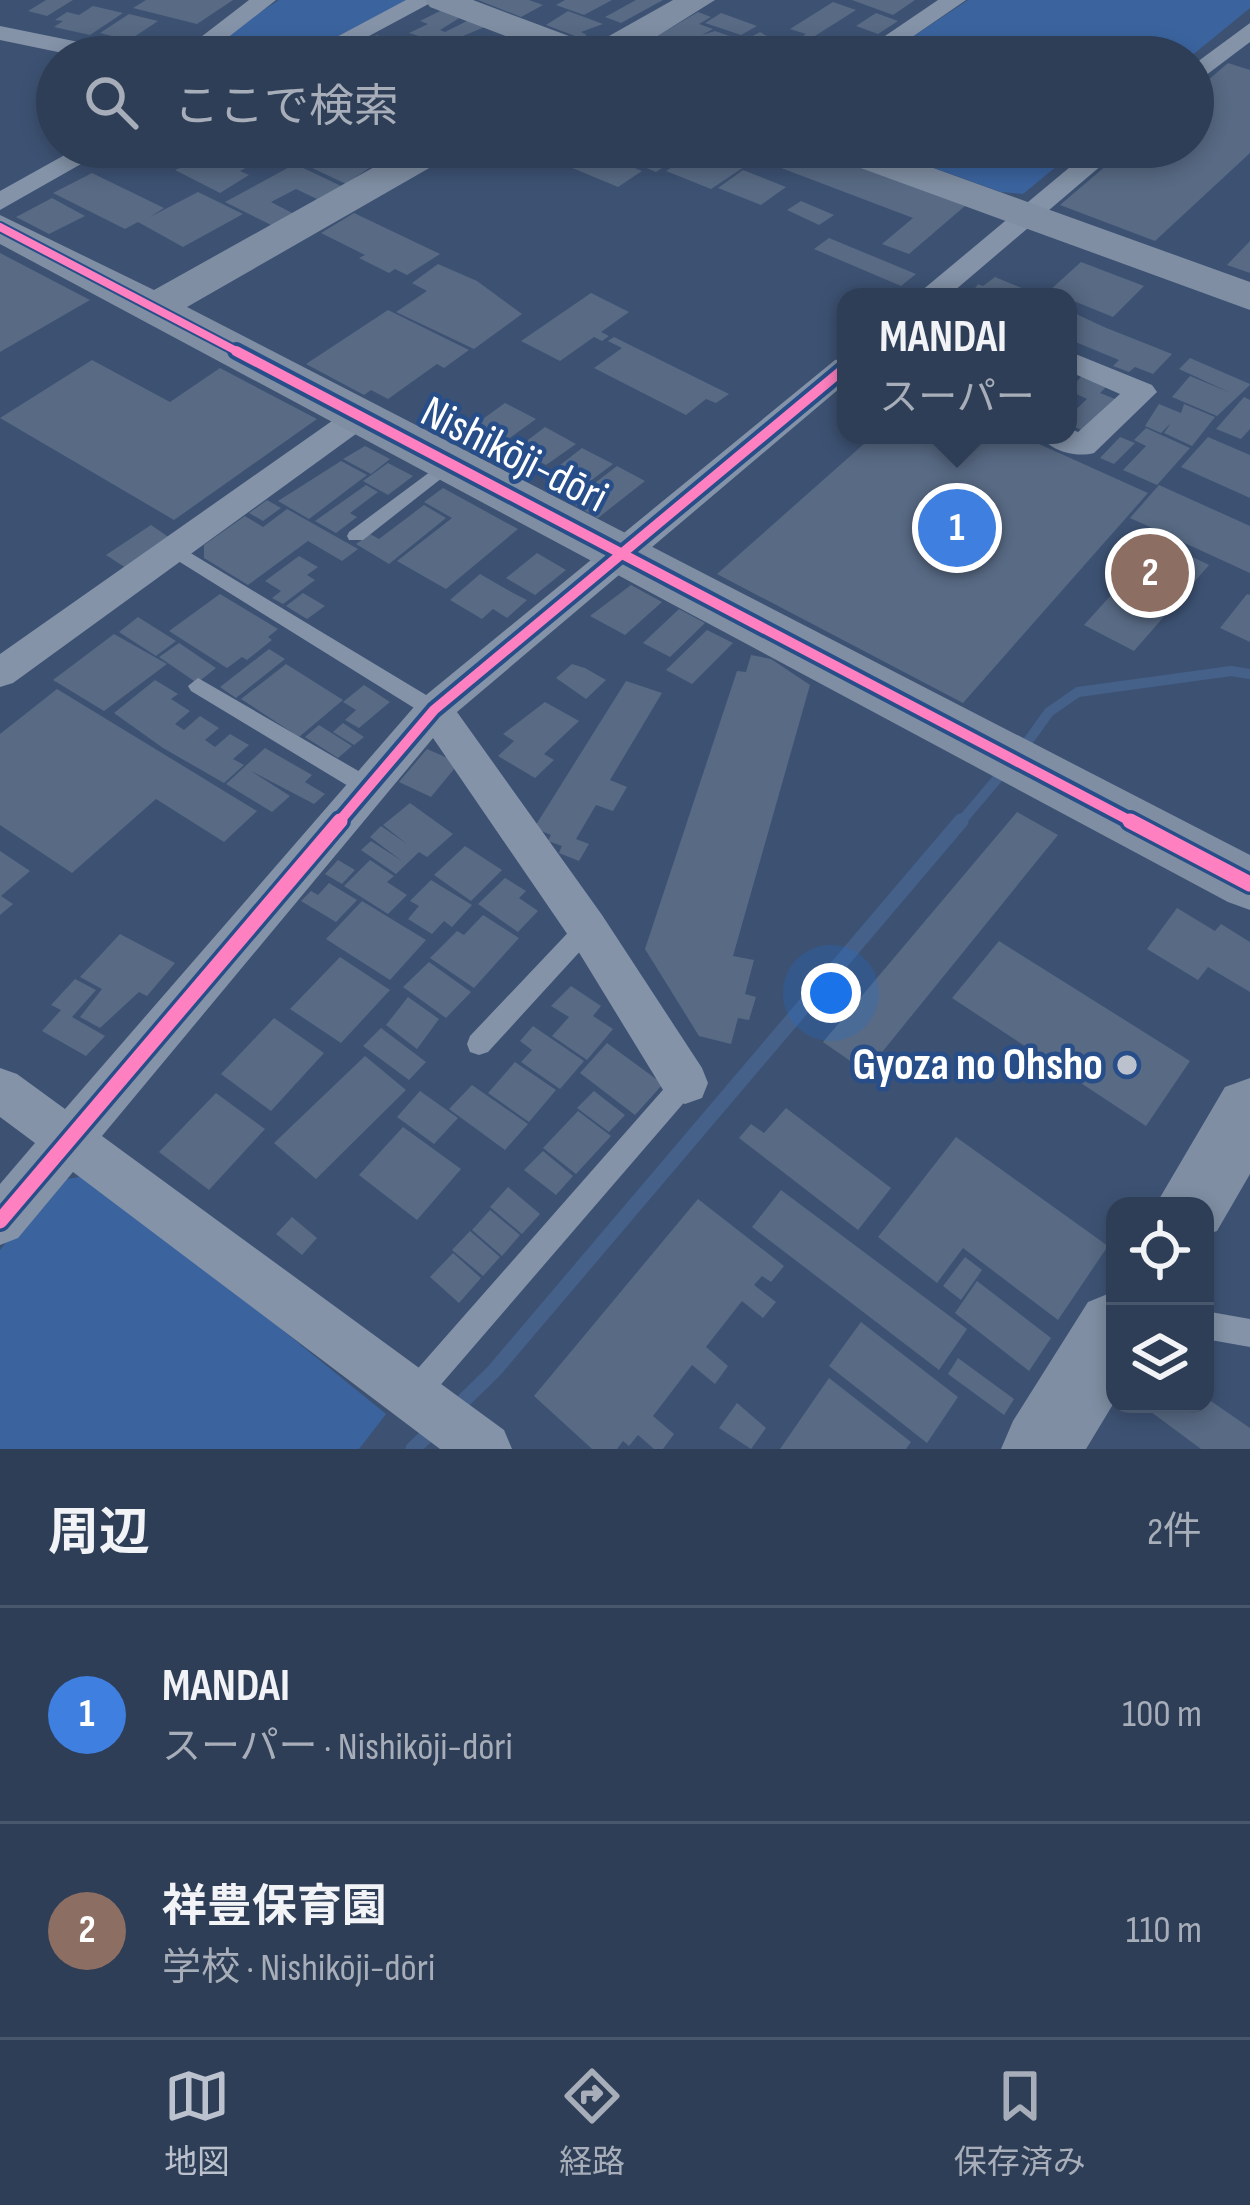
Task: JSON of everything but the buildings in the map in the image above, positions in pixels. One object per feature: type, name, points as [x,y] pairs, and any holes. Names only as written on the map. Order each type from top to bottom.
[{"type":"street","points":[[215,36],[264,0]]},
{"type":"street","points":[[353,36],[424,0]]},
{"type":"street","points":[[442,0],[539,36]]},
{"type":"street","points":[[633,36],[698,0]]},
{"type":"street","points":[[898,36],[954,0]]},
{"type":"street","points":[[1214,60],[1250,30]]},
{"type":"street","points":[[0,33],[36,40]]},
{"type":"street","points":[[0,202],[61,168]]},
{"type":"street","points":[[153,309],[386,168]]},
{"type":"street","points":[[894,168],[1250,297]]},
{"type":"street","points":[[940,288],[1084,168]]},
{"type":"street","name":"Nishikōji-dōri","points":[[0,227],[1250,884]]},
{"type":"street","points":[[1077,364],[1141,392],[1082,446],[1077,444]]},
{"type":"street","points":[[0,1221],[434,710],[837,376]]},
{"type":"street","points":[[0,673],[360,416]]},
{"type":"street","points":[[434,710],[587,928],[685,1083]]},
{"type":"street","points":[[0,1089],[474,1440]]},
{"type":"street","points":[[1197,1197],[1250,1110]]},
{"type":"street","points":[[1041,1449],[1106,1344]]},
{"type":"lane","points":[[356,536],[450,463]]},
{"type":"lane","points":[[174,549],[434,710]]},
{"type":"lane","points":[[198,686],[366,786]]},
{"type":"lane","points":[[478,1044],[587,928]]},
{"type":"lane","points":[[416,1393],[685,1083]]},
{"type":"lane","points":[[1214,1327],[1250,1333]]},
{"type":"shaded area","points":[[279,0],[408,0],[339,36],[226,36]]},
{"type":"shaded area","points":[[968,0],[1250,0],[1250,8],[1214,37],[914,36]]},
{"type":"shaded area","points":[[934,168],[1055,168],[1023,194],[1001,192]]},
{"type":"shaded area","points":[[91,1175],[386,1414],[359,1449],[0,1449],[0,1250],[56,1181]]},
{"type":"waterway","points":[[1021,751],[1049,712],[1078,692],[1231,671],[1250,674]]},
{"type":"waterway","points":[[959,824],[1008,766]]},
{"type":"waterway","points":[[454,1410],[494,1371],[961,821]]},
{"type":"waterway","points":[[413,1449],[435,1428]]},
{"type":"cycle path","points":[[0,227],[1250,884]]},
{"type":"cycle path","points":[[0,1221],[434,710],[837,374]]},
{"type":"place","name":"MANDAI","points":[[957,528]]},
{"type":"place","name":"祥豊保育園","points":[[1150,573]]},
{"type":"place","name":"Gyoza no Ohsho","points":[[1127,1065]]}]
